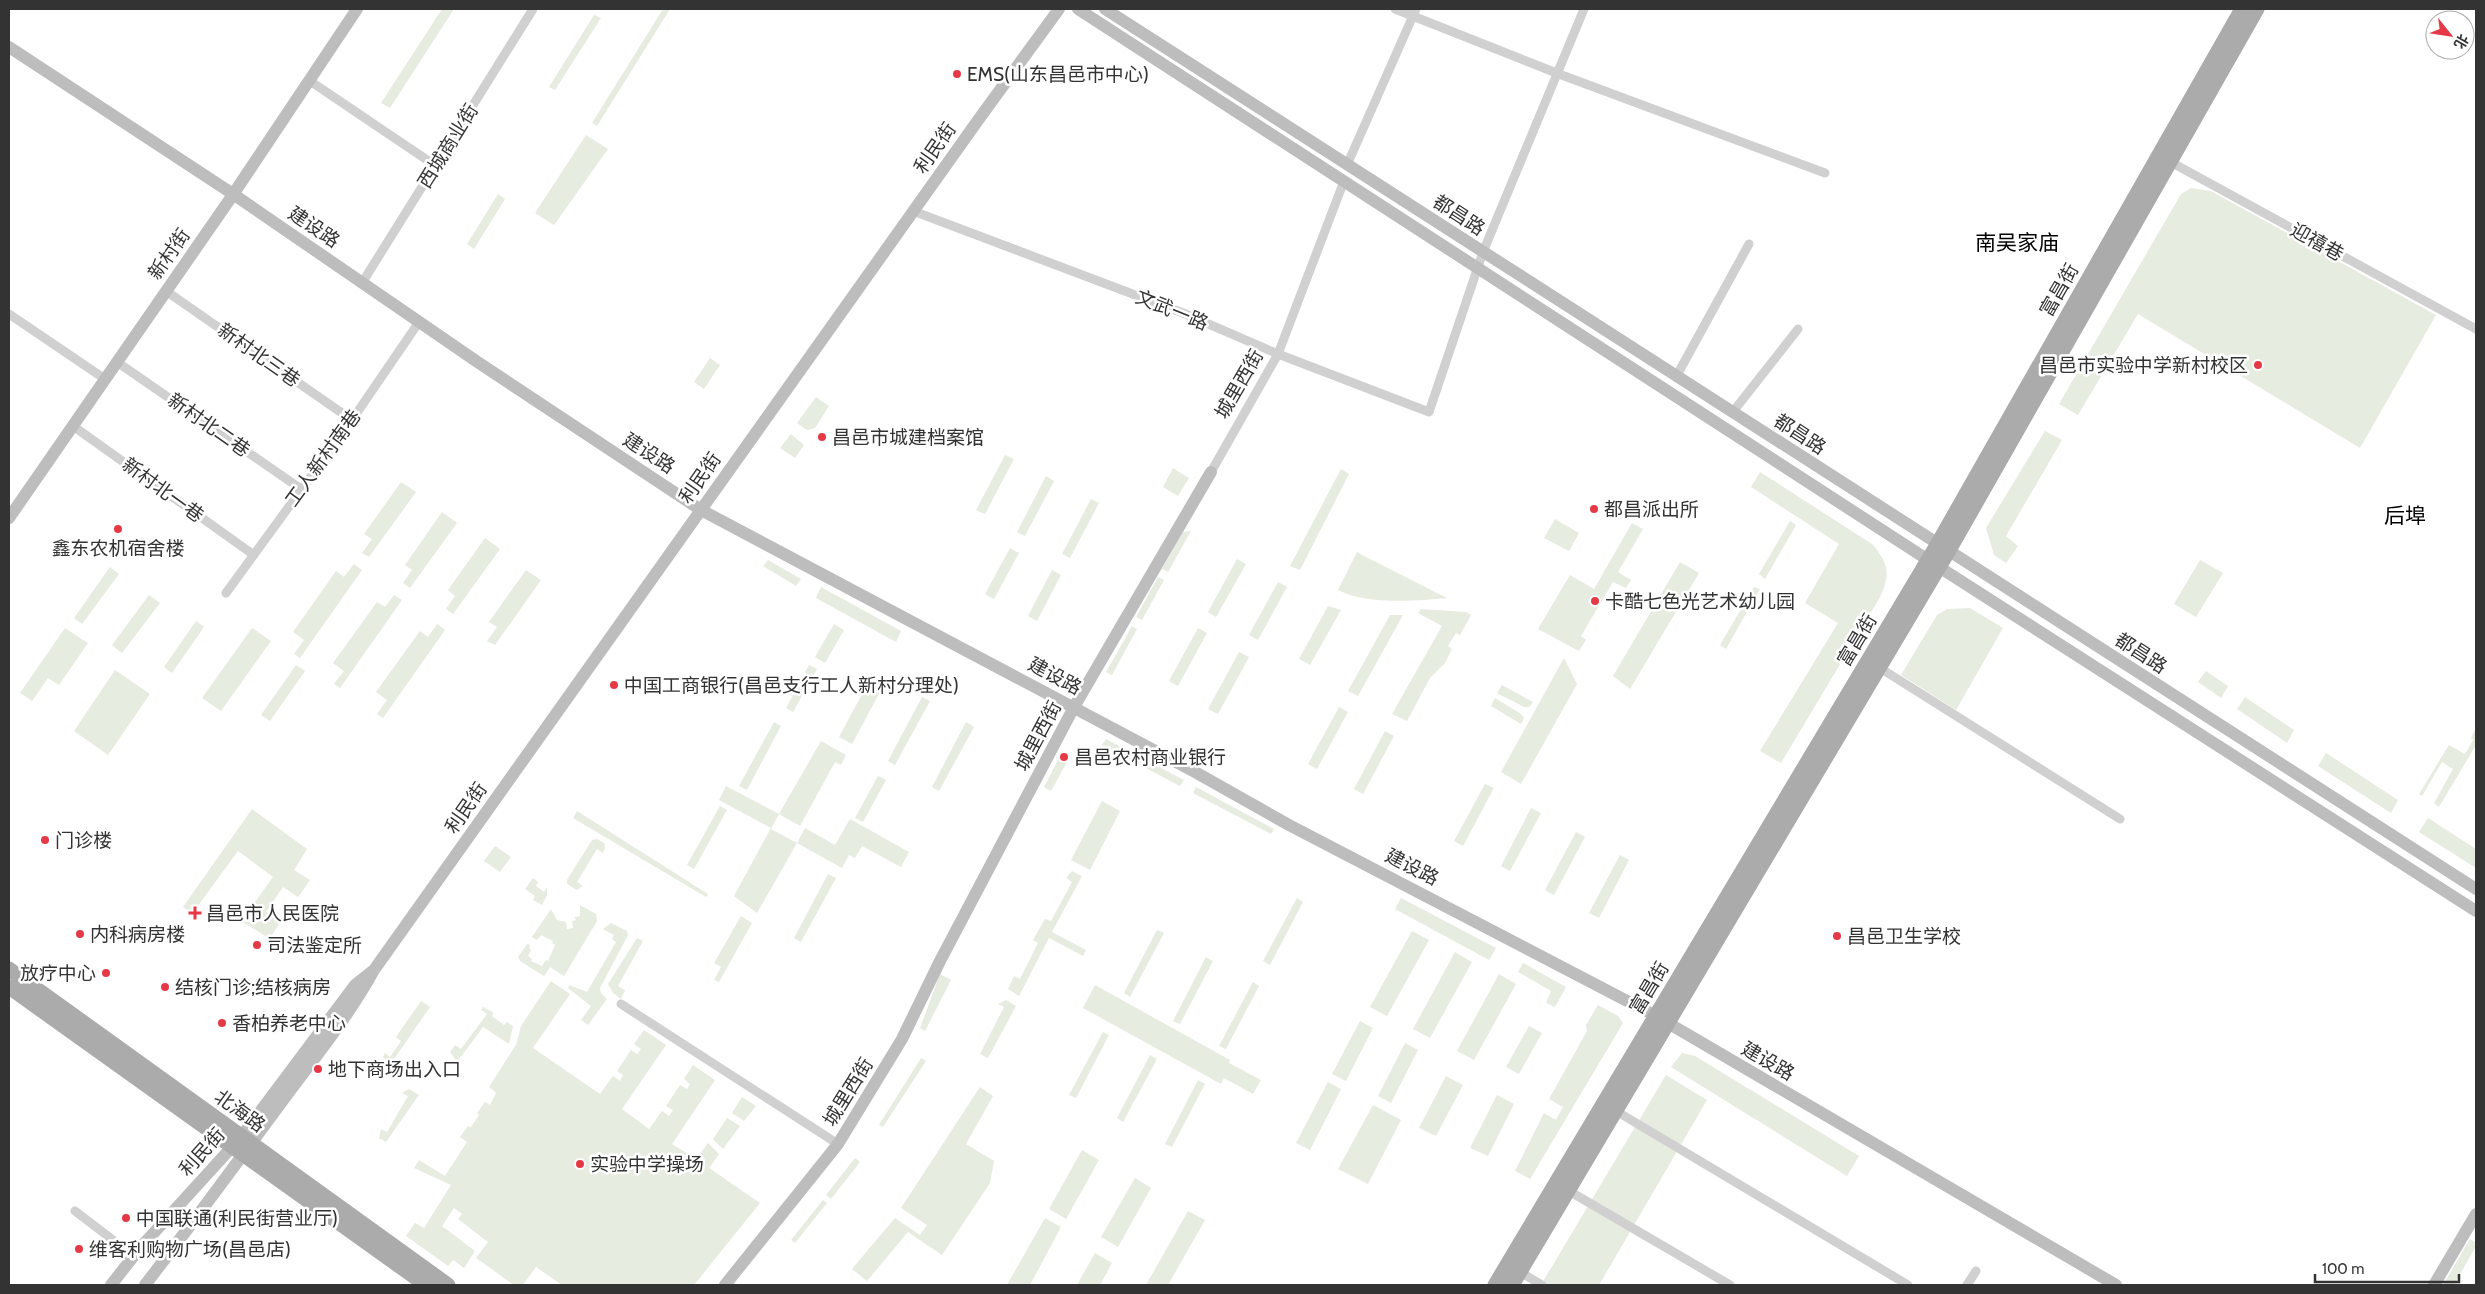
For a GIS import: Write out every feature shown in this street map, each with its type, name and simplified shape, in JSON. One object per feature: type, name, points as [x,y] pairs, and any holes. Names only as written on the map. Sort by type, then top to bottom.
[{"type":"main road","name":"富昌街","points":[[1516,1279],[1616,1111],[1662,1020],[1943,549],[2164,159],[2242,9]]},
{"type":"main road","name":"富昌街","points":[[2164,159],[2257,9]]},
{"type":"main road","name":"富昌街","points":[[1495,1285],[1880,668],[1934,563]]},
{"type":"main road","name":"北海路","points":[[9,969],[426,1285]]},
{"type":"main road","name":"北海路","points":[[9,987],[448,1285]]},
{"type":"street","name":"新村街","points":[[9,518],[233,194],[357,9]]},
{"type":"street","name":"西城商业街","points":[[362,283],[532,9]]},
{"type":"street","name":"利民街","points":[[111,1285],[134,1256],[242,1145],[363,991],[374,970],[913,211],[1059,9]]},
{"type":"street","name":"都昌路","points":[[1078,9],[2476,911]]},
{"type":"street","name":"都昌路","points":[[1105,9],[1943,549],[2476,889]]},
{"type":"street","points":[[1395,9],[1415,12],[1559,74],[1825,173]]},
{"type":"street","points":[[1478,268],[1584,9]]},
{"type":"street","points":[[1347,165],[1415,12]]},
{"type":"street","name":"建设路","points":[[9,46],[233,194],[419,322],[701,510],[1074,707],[1297,829],[1662,1020],[2116,1285]]},
{"type":"street","points":[[310,81],[436,166]]},
{"type":"street","name":"迎禧巷","points":[[2164,159],[2476,329]]},
{"type":"street","name":"城里西街","points":[[725,1285],[838,1144],[902,1039],[940,961],[1074,707],[1278,354],[1344,181]]},
{"type":"street","name":"文武一路","points":[[913,211],[1183,313],[1278,354],[1429,412],[1478,268]]},
{"type":"street","points":[[1676,377],[1749,244]]},
{"type":"street","name":"新村北三巷","points":[[166,291],[352,420]]},
{"type":"street","points":[[9,314],[105,379]]},
{"type":"street","name":"工人新村南巷","points":[[226,593],[352,420],[419,322]]},
{"type":"street","points":[[1732,413],[1798,329]]},
{"type":"street","name":"新村北二巷","points":[[117,362],[301,489]]},
{"type":"street","name":"新村北一巷","points":[[73,426],[254,555]]},
{"type":"street","points":[[1880,668],[2120,819]]},
{"type":"street","points":[[621,1004],[838,1144]]},
{"type":"street","points":[[1616,1111],[1908,1285]]},
{"type":"street","name":"利民街","points":[[145,1285],[215,1195],[242,1145]]},
{"type":"street","points":[[1568,1191],[1730,1285]]},
{"type":"street","points":[[75,1211],[134,1256]]},
{"type":"street","points":[[2434,1285],[2476,1214]]},
{"type":"street","points":[[1967,1285],[1976,1271]]},
{"type":"street","points":[[1516,1279],[1542,1285]]},
{"type":"shaded area","points":[[442,9],[454,9],[390,108],[381,103]]},
{"type":"shaded area","points":[[663,9],[670,9],[597,126],[592,123]]},
{"type":"shaded area","points":[[594,15],[601,18],[555,90],[549,87]]},
{"type":"shaded area","points":[[586,135],[608,149],[554,225],[535,213]]},
{"type":"shaded area","points":[[2191,188],[2211,191],[2436,315],[2360,448],[2138,314],[2078,415],[2059,404],[2181,194]]},
{"type":"shaded area","points":[[498,194],[505,199],[474,249],[467,244]]},
{"type":"shaded area","points":[[710,358],[720,365],[704,389],[694,382]]},
{"type":"shaded area","points":[[816,397],[829,406],[815,428],[807,430],[797,423]]},
{"type":"shaded area","points":[[2045,431],[2062,440],[2006,536],[2018,546],[2006,563],[1994,555],[1986,528]]},
{"type":"shaded area","points":[[791,434],[804,445],[795,458],[780,448]]},
{"type":"shaded area","points":[[1005,455],[1014,459],[985,514],[976,510]]},
{"type":"shaded area","points":[[1173,468],[1189,478],[1178,496],[1163,487]]},
{"type":"shaded area","points":[[1341,469],[1349,474],[1300,570],[1290,566]]},
{"type":"shaded area","points":[[1760,472],[1872,544],[1882,557],[1887,576],[1879,599],[1781,763],[1760,751],[1838,623],[1805,603],[1839,544],[1751,487]]},
{"type":"shaded area","points":[[1046,476],[1054,481],[1025,536],[1017,532]]},
{"type":"shaded area","points":[[401,482],[416,492],[369,557],[362,553],[372,539],[364,534]]},
{"type":"shaded area","points":[[1091,499],[1099,503],[1070,558],[1062,554]]},
{"type":"shaded area","points":[[442,512],[457,523],[410,588],[403,583],[412,570],[405,565]]},
{"type":"shaded area","points":[[1555,519],[1579,533],[1569,551],[1544,538]]},
{"type":"shaded area","points":[[1790,521],[1796,525],[1765,579],[1759,574]]},
{"type":"shaded area","points":[[1632,523],[1643,529],[1618,572],[1631,580],[1626,588],[1613,582],[1581,636],[1586,640],[1579,651],[1538,629],[1570,575],[1594,589]]},
{"type":"shaded area","points":[[1191,531],[1168,572],[1162,569],[1183,532]]},
{"type":"shaded area","points":[[485,538],[500,549],[453,614],[446,609],[455,596],[448,590]]},
{"type":"shaded area","points":[[1010,548],[1019,553],[994,599],[985,594]]},
{"type":"shaded area","points":[[1357,552],[1447,598],[1406,601],[1376,600],[1349,595],[1338,590]]},
{"type":"shaded area","points":[[1237,559],[1246,564],[1216,617],[1208,612]]},
{"type":"shaded area","points":[[768,560],[801,579],[796,586],[763,566]]},
{"type":"shaded area","points":[[2200,560],[2223,573],[2196,617],[2174,604]]},
{"type":"shaded area","points":[[1680,562],[1699,573],[1630,689],[1613,676]]},
{"type":"shaded area","points":[[354,564],[362,570],[300,658],[294,654],[304,640],[293,632],[336,571],[344,577]]},
{"type":"shaded area","points":[[110,567],[119,574],[82,624],[74,618]]},
{"type":"shaded area","points":[[526,570],[541,580],[495,645],[487,641],[497,627],[489,622]]},
{"type":"shaded area","points":[[1052,570],[1061,575],[1037,621],[1028,616]]},
{"type":"shaded area","points":[[1158,577],[1164,580],[1142,620],[1136,617]]},
{"type":"shaded area","points":[[1278,582],[1287,587],[1258,640],[1249,635]]},
{"type":"shaded area","points":[[821,587],[901,631],[896,642],[816,598]]},
{"type":"shaded area","points":[[1754,587],[1760,589],[1726,649],[1720,645]]},
{"type":"shaded area","points":[[149,595],[160,603],[122,653],[112,645]]},
{"type":"shaded area","points":[[394,595],[402,600],[340,688],[334,684],[344,671],[333,663],[377,602],[385,607]]},
{"type":"shaded area","points":[[1328,606],[1341,610],[1310,665],[1299,659]]},
{"type":"shaded area","points":[[1970,608],[2003,628],[1956,710],[1901,675],[1937,615],[1947,609]]},
{"type":"shaded area","points":[[1421,609],[1466,612],[1471,615],[1460,635],[1456,633],[1448,646],[1452,649],[1445,663],[1430,678],[1407,721],[1392,714],[1442,626],[1418,613]]},
{"type":"shaded area","points":[[1390,615],[1403,615],[1358,696],[1348,691]]},
{"type":"shaded area","points":[[196,621],[204,627],[172,673],[164,667]]},
{"type":"shaded area","points":[[437,624],[445,630],[383,718],[377,714],[387,700],[376,692],[420,631],[428,637]]},
{"type":"shaded area","points":[[834,624],[844,630],[825,663],[815,657]]},
{"type":"shaded area","points":[[1132,626],[1137,629],[1112,675],[1106,672]]},
{"type":"shaded area","points":[[65,628],[88,643],[59,685],[48,678],[32,701],[20,693]]},
{"type":"shaded area","points":[[252,628],[271,641],[221,711],[202,698]]},
{"type":"shaded area","points":[[1198,628],[1207,633],[1178,686],[1169,681]]},
{"type":"shaded area","points":[[1239,652],[1249,657],[1218,714],[1208,709]]},
{"type":"shaded area","points":[[1564,658],[1577,684],[1521,784],[1501,772]]},
{"type":"shaded area","points":[[296,665],[305,671],[270,721],[261,715]]},
{"type":"shaded area","points":[[809,665],[817,669],[793,712],[786,708]]},
{"type":"shaded area","points":[[115,670],[150,694],[108,755],[74,731]]},
{"type":"shaded area","points":[[2206,671],[2228,686],[2221,698],[2198,682]]},
{"type":"shaded area","points":[[867,685],[880,692],[852,744],[839,737]]},
{"type":"shaded area","points":[[1502,685],[1533,702],[1529,707],[1524,707],[1497,693]]},
{"type":"shaded area","points":[[922,697],[930,701],[895,765],[888,761]]},
{"type":"shaded area","points":[[2245,697],[2294,730],[2287,743],[2237,709]]},
{"type":"shaded area","points":[[1495,698],[1521,714],[1524,718],[1521,724],[1491,706]]},
{"type":"shaded area","points":[[1339,707],[1348,712],[1317,769],[1308,764]]},
{"type":"shaded area","points":[[774,722],[781,726],[747,790],[739,786]]},
{"type":"shaded area","points":[[966,722],[974,727],[939,791],[932,787]]},
{"type":"shaded area","points":[[2476,728],[2476,745],[2439,807],[2434,803],[2453,769],[2442,762],[2422,796],[2419,794],[2449,745],[2465,754],[2473,740],[2471,738]]},
{"type":"shaded area","points":[[1385,731],[1394,736],[1363,794],[1354,789]]},
{"type":"shaded area","points":[[1106,739],[1184,780],[1180,786],[1102,745]]},
{"type":"shaded area","points":[[821,741],[846,755],[841,765],[835,762],[800,826],[779,814]]},
{"type":"shaded area","points":[[2326,753],[2398,800],[2391,813],[2318,766]]},
{"type":"shaded area","points":[[1059,758],[1067,762],[1051,791],[1044,787]]},
{"type":"shaded area","points":[[878,776],[886,780],[863,822],[855,818]]},
{"type":"shaded area","points":[[1485,784],[1494,788],[1463,846],[1454,841]]},
{"type":"shaded area","points":[[726,786],[779,814],[771,829],[797,843],[757,913],[734,896],[771,828],[719,800]]},
{"type":"shaded area","points":[[1196,787],[1274,829],[1271,834],[1193,793]]},
{"type":"shaded area","points":[[1102,801],[1120,811],[1090,870],[1071,860]]},
{"type":"shaded area","points":[[720,806],[727,810],[694,869],[687,865]]},
{"type":"shaded area","points":[[1531,808],[1541,813],[1510,871],[1501,866]]},
{"type":"shaded area","points":[[252,809],[307,849],[294,870],[310,880],[298,897],[283,887],[266,912],[280,922],[270,939],[241,921],[273,877],[238,851],[192,914],[183,907]]},
{"type":"shaded area","points":[[577,811],[708,894],[706,897],[573,818]]},
{"type":"shaded area","points":[[2428,818],[2476,849],[2476,868],[2419,832]]},
{"type":"shaded area","points":[[850,819],[909,852],[901,867],[862,846],[855,858],[849,855],[842,868],[797,843],[805,828],[835,845]]},
{"type":"shaded area","points":[[1576,832],[1585,837],[1554,895],[1545,890]]},
{"type":"shaded area","points":[[597,839],[604,843],[605,848],[603,853],[597,849],[577,882],[583,886],[577,890],[567,884],[567,880],[592,840]]},
{"type":"shaded area","points":[[495,846],[511,857],[500,872],[484,861]]},
{"type":"shaded area","points":[[1620,855],[1629,860],[1599,918],[1589,913]]},
{"type":"shaded area","points":[[1072,871],[1082,876],[1052,932],[1086,950],[1083,956],[1049,938],[1019,996],[1008,989],[1014,976],[1020,979],[1038,943],[1033,940],[1045,919],[1051,921],[1072,882],[1066,878]]},
{"type":"shaded area","points":[[828,874],[836,878],[801,942],[794,938]]},
{"type":"shaded area","points":[[533,878],[538,882],[536,886],[544,892],[547,887],[547,895],[542,905],[533,900],[535,896],[525,889]]},
{"type":"shaded area","points":[[1297,898],[1303,902],[1270,965],[1263,961]]},
{"type":"shaded area","points":[[1401,898],[1496,948],[1489,960],[1395,909]]},
{"type":"shaded area","points":[[580,905],[596,914],[597,921],[564,976],[550,967],[544,976],[520,961],[518,957],[527,944],[530,945],[529,948],[531,950],[528,956],[532,959],[531,961],[542,966],[546,960],[548,961],[555,945],[552,943],[553,941],[541,935],[537,940],[532,937],[551,909],[557,920],[566,922],[567,929],[573,928],[572,921],[576,920],[575,917],[580,916]]},
{"type":"shaded area","points":[[741,916],[752,923],[719,982],[714,980],[721,967],[714,963]]},
{"type":"shaded area","points":[[611,923],[627,931],[628,935],[600,988],[601,993],[607,999],[588,1025],[581,1020],[591,1006],[568,988],[569,985],[587,992],[616,942],[612,939],[614,935],[603,929]]},
{"type":"shaded area","points":[[1157,930],[1164,933],[1130,997],[1124,993]]},
{"type":"shaded area","points":[[1412,931],[1429,940],[1387,1016],[1370,1007]]},
{"type":"shaded area","points":[[637,938],[643,941],[618,986],[625,990],[621,999],[613,993],[608,984]]},
{"type":"shaded area","points":[[1455,952],[1472,962],[1430,1038],[1413,1029]]},
{"type":"shaded area","points":[[1206,957],[1213,961],[1180,1024],[1173,1021]]},
{"type":"shaded area","points":[[1523,963],[1566,987],[1555,1007],[1546,1003],[1551,991],[1518,972]]},
{"type":"shaded area","points":[[940,974],[951,980],[925,1031],[920,1028]]},
{"type":"shaded area","points":[[1499,974],[1516,984],[1474,1060],[1457,1051]]},
{"type":"shaded area","name":"实验中学操场","points":[[551,981],[570,994],[533,1048],[600,1094],[613,1076],[620,1081],[623,1075],[617,1071],[631,1050],[637,1054],[641,1049],[634,1044],[644,1030],[666,1045],[622,1109],[649,1129],[662,1111],[669,1116],[673,1110],[666,1106],[680,1085],[687,1089],[690,1084],[684,1079],[693,1065],[715,1080],[672,1144],[696,1159],[708,1143],[719,1154],[709,1168],[760,1203],[694,1285],[562,1285],[536,1267],[523,1285],[514,1285],[476,1258],[488,1242],[458,1219],[462,1214],[454,1208],[442,1226],[475,1251],[464,1268],[453,1260],[448,1266],[406,1236],[415,1223],[424,1228],[451,1185],[414,1168],[419,1160],[445,1176],[467,1142],[460,1137],[468,1126],[471,1127],[479,1115],[477,1113],[485,1102],[490,1105],[496,1093],[489,1087],[516,1045],[521,1026]]},
{"type":"shaded area","points":[[1253,982],[1259,986],[1226,1049],[1219,1046]]},
{"type":"shaded area","points":[[1095,985],[1230,1060],[1229,1063],[1261,1080],[1253,1094],[1224,1078],[1221,1084],[1083,1008]]},
{"type":"shaded area","points":[[1006,1000],[1016,1006],[988,1058],[980,1054],[1004,1007],[998,1004]]},
{"type":"shaded area","points":[[421,1001],[430,1007],[392,1062],[387,1061],[383,1057],[385,1053],[390,1057],[401,1041],[396,1037]]},
{"type":"shaded area","points":[[1598,1005],[1618,1016],[1623,1023],[1530,1179],[1515,1171],[1544,1113],[1556,1120],[1563,1107],[1549,1099],[1587,1031],[1586,1025]]},
{"type":"shaded area","points":[[483,1007],[494,1013],[492,1016],[504,1025],[507,1022],[513,1026],[509,1044],[483,1027],[457,1062],[450,1052],[455,1045],[461,1049],[487,1014],[481,1010]]},
{"type":"shaded area","points":[[1360,1021],[1373,1028],[1346,1081],[1332,1074]]},
{"type":"shaded area","points":[[1529,1026],[1542,1033],[1519,1074],[1506,1067]]},
{"type":"shaded area","points":[[1103,1032],[1109,1035],[1076,1098],[1069,1095]]},
{"type":"shaded area","points":[[1405,1043],[1418,1050],[1391,1103],[1378,1096]]},
{"type":"shaded area","points":[[1682,1053],[1695,1056],[1859,1156],[1847,1176],[1671,1067]]},
{"type":"shaded area","points":[[1150,1055],[1157,1059],[1123,1122],[1117,1118]]},
{"type":"shaded area","points":[[921,1058],[926,1061],[883,1127],[879,1125]]},
{"type":"shaded area","points":[[1666,1075],[1707,1100],[1599,1285],[1541,1285]]},
{"type":"shaded area","points":[[1446,1076],[1463,1085],[1436,1136],[1419,1128]]},
{"type":"shaded area","points":[[1198,1080],[1205,1084],[1172,1147],[1165,1144]]},
{"type":"shaded area","points":[[1328,1082],[1341,1089],[1310,1150],[1296,1143]]},
{"type":"shaded area","points":[[980,1087],[993,1096],[966,1144],[994,1161],[990,1183],[942,1255],[908,1232],[867,1281],[852,1269],[895,1218],[920,1235],[927,1225],[901,1208]]},
{"type":"shaded area","points":[[409,1089],[419,1095],[386,1142],[379,1138],[381,1129],[387,1132],[408,1096],[402,1093]]},
{"type":"shaded area","points":[[1497,1095],[1514,1104],[1488,1156],[1470,1148]]},
{"type":"shaded area","points":[[742,1097],[756,1106],[744,1121],[732,1113]]},
{"type":"shaded area","points":[[1373,1105],[1401,1120],[1368,1184],[1338,1169]]},
{"type":"shaded area","points":[[727,1118],[740,1126],[723,1149],[713,1139]]},
{"type":"shaded area","points":[[1082,1150],[1099,1160],[1066,1219],[1049,1209]]},
{"type":"shaded area","points":[[855,1158],[860,1162],[831,1199],[826,1195]]},
{"type":"shaded area","points":[[1135,1178],[1151,1188],[1118,1247],[1101,1237]]},
{"type":"shaded area","points":[[823,1200],[827,1203],[795,1243],[791,1240]]},
{"type":"shaded area","points":[[1188,1211],[1205,1220],[1168,1285],[1146,1285]]},
{"type":"shaded area","points":[[1045,1218],[1061,1227],[1030,1285],[1007,1285]]},
{"type":"shaded area","points":[[2470,1239],[2476,1243],[2476,1246],[2454,1285],[2443,1285]]},
{"type":"shaded area","points":[[1095,1253],[1112,1263],[1100,1285],[1077,1285]]},
{"type":"place","name":"EMS(山东昌邑市中心)","points":[[957,74]]},
{"type":"place","name":"昌邑市实验中学新村校区","points":[[2258,365]]},
{"type":"place","name":"昌邑市城建档案馆","points":[[822,437]]},
{"type":"place","name":"都昌派出所","points":[[1594,509]]},
{"type":"place","name":"鑫东农机宿舍楼","points":[[118,529]]},
{"type":"place","name":"卡酷七色光艺术幼儿园","points":[[1595,601]]},
{"type":"place","name":"中国工商银行(昌邑支行工人新村分理处)","points":[[614,685]]},
{"type":"place","name":"昌邑农村商业银行","points":[[1064,757]]},
{"type":"place","name":"门诊楼","points":[[45,840]]},
{"type":"place","name":"昌邑市人民医院","points":[[195,913]]},
{"type":"place","name":"内科病房楼","points":[[80,934]]},
{"type":"place","name":"昌邑卫生学校","points":[[1837,936]]},
{"type":"place","name":"司法鉴定所","points":[[257,945]]},
{"type":"place","name":"放疗中心","points":[[106,973]]},
{"type":"place","name":"结核门诊;结核病房","points":[[165,987]]},
{"type":"place","name":"香柏养老中心","points":[[222,1023]]},
{"type":"place","name":"地下商场出入口","points":[[318,1069]]},
{"type":"place","name":"实验中学操场","points":[[580,1164]]},
{"type":"place","name":"中国联通(利民街营业厅)","points":[[126,1218]]},
{"type":"place","name":"维客利购物广场(昌邑店)","points":[[79,1249]]},
{"type":"district","name":"南吴家庙","points":[[2017,242]]},
{"type":"district","name":"后埠","points":[[2405,515]]}]
